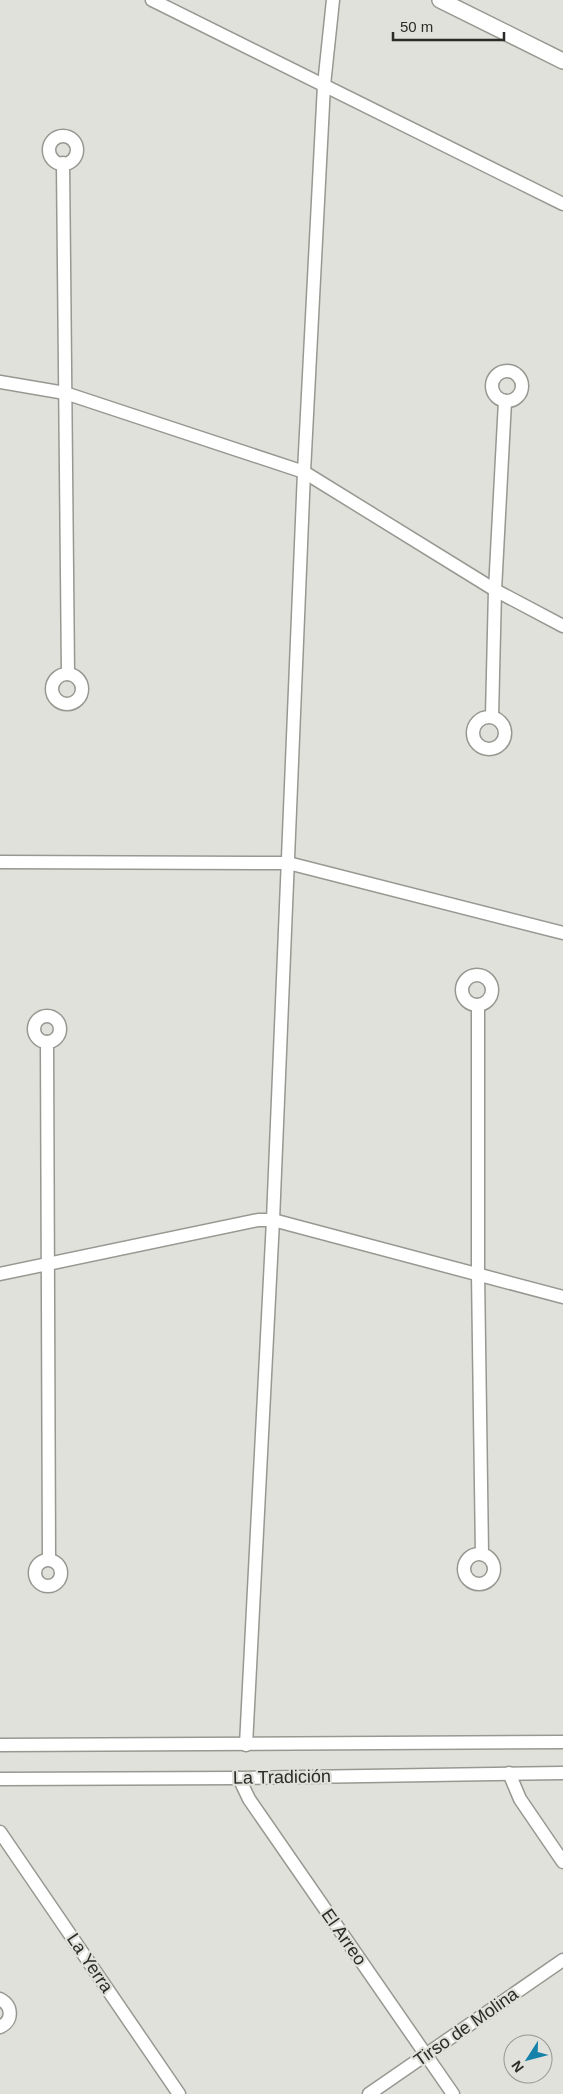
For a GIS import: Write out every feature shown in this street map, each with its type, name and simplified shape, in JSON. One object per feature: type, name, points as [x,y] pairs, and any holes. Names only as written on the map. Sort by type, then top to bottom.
[{"type":"street","points":[[152,0],[563,204]]},
{"type":"street","points":[[246,1745],[273,1220],[304,472],[324,85],[333,0]]},
{"type":"street","points":[[440,0],[563,61]]},
{"type":"street","points":[[63,163],[68,674]]},
{"type":"street","points":[[0,382],[65,392],[304,472],[495,590],[563,626]]},
{"type":"street","points":[[492,716],[495,590],[505,401]]},
{"type":"street","points":[[0,862],[288,863],[563,933]]},
{"type":"street","points":[[478,1005],[478,1274],[482,1554]]},
{"type":"street","points":[[47,1042],[49,1559]]},
{"type":"street","points":[[0,1274],[258,1220],[273,1220],[563,1297]]},
{"type":"street","points":[[0,1745],[563,1742]]},
{"type":"street","points":[[509,1773],[520,1799],[563,1862]]},
{"type":"street","name":"La Tradición","points":[[0,1779],[239,1778],[563,1773]]},
{"type":"street","name":"El Arreo","points":[[239,1778],[249,1799],[453,2094]]},
{"type":"street","name":"La Yerra","points":[[0,1832],[179,2094]]},
{"type":"street","name":"Tirso de Molina","points":[[369,2094],[563,1960]]},
{"type":"street","points":[[0,1999],[8,2005],[10,2014],[7,2023],[0,2028]]}]
